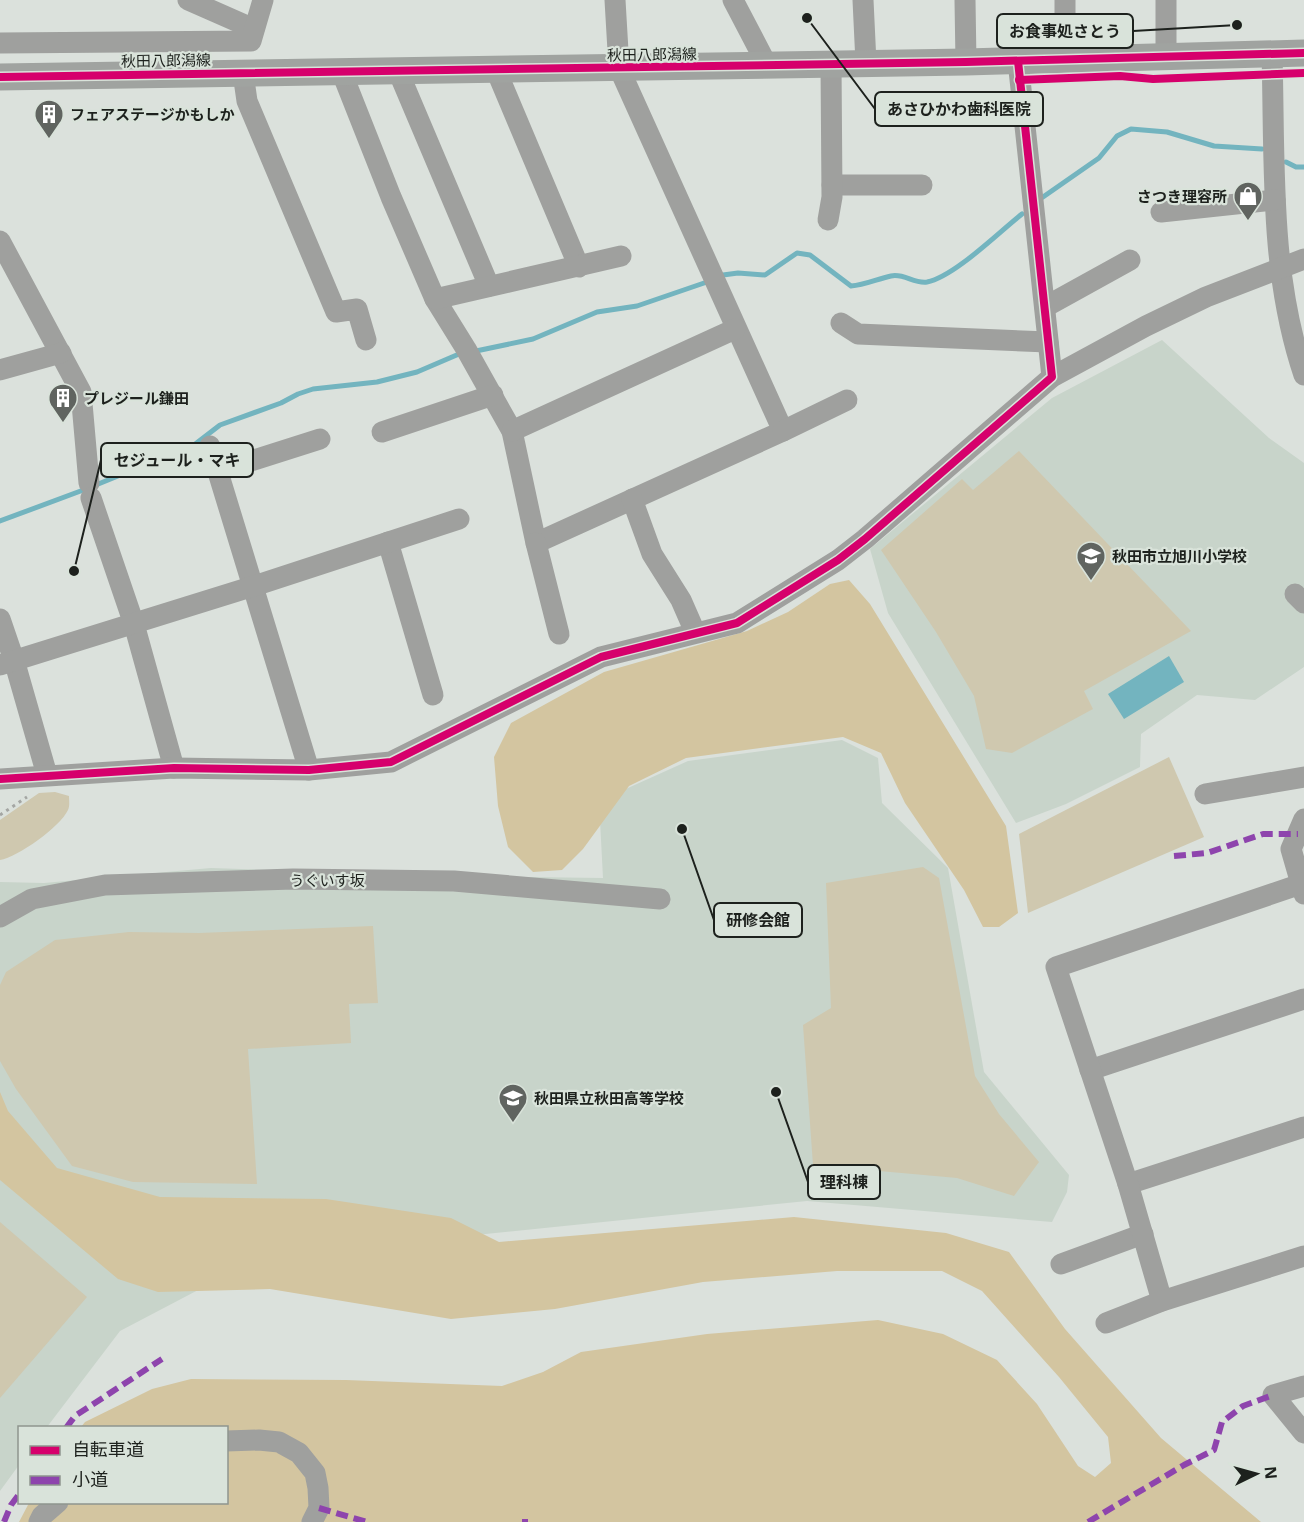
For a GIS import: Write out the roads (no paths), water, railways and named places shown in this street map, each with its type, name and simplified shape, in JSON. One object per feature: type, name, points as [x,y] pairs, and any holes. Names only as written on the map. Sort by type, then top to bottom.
[{"type":"main road","name":"秋田八郎潟線","points":[[0,77],[966,62],[1304,53]]},
{"type":"street","points":[[188,0],[254,29]]},
{"type":"street","points":[[0,43],[251,41],[263,0]]},
{"type":"street","points":[[615,0],[619,68],[783,431]]},
{"type":"street","points":[[733,0],[766,64]]},
{"type":"street","points":[[863,0],[866,63]]},
{"type":"street","points":[[964,0],[966,62]]},
{"type":"street","points":[[1065,0],[1065,59]]},
{"type":"street","points":[[1166,0],[1166,56]]},
{"type":"street","points":[[156,42],[156,73]]},
{"type":"street","points":[[1272,54],[1275,200],[1281,269],[1287,315],[1304,375]]},
{"type":"street","points":[[1018,61],[1053,377]]},
{"type":"street","points":[[828,220],[832,185],[831,64]]},
{"type":"street","points":[[496,70],[579,267]]},
{"type":"street","points":[[398,71],[489,286]]},
{"type":"street","points":[[243,73],[248,101],[336,312],[357,309],[366,340]]},
{"type":"street","points":[[342,73],[391,197],[435,299],[466,348],[512,431],[536,543],[559,634]]},
{"type":"street","points":[[832,185],[922,185]]},
{"type":"street","points":[[1161,212],[1275,200]]},
{"type":"street","points":[[3,250],[81,392],[90,490],[134,624],[174,768]]},
{"type":"street","points":[[435,299],[621,256]]},
{"type":"street","points":[[0,779],[174,768],[309,770],[391,762],[601,657],[737,623],[838,560],[1053,377],[1146,326],[1206,297],[1304,259]]},
{"type":"street","points":[[1045,308],[1130,260]]},
{"type":"street","points":[[840,323],[858,334],[1048,342]]},
{"type":"street","points":[[512,431],[735,329]]},
{"type":"street","points":[[0,370],[61,353]]},
{"type":"street","points":[[382,432],[493,395]]},
{"type":"street","points":[[536,543],[847,400]]},
{"type":"street","points":[[219,471],[320,439]]},
{"type":"street","points":[[210,446],[309,770]]},
{"type":"street","points":[[632,499],[652,554],[681,600],[695,632]]},
{"type":"street","points":[[7,662],[134,624],[459,519]]},
{"type":"street","points":[[388,542],[433,695]]},
{"type":"street","points":[[0,620],[7,662],[47,775]]},
{"type":"street","points":[[1205,794],[1304,777]]},
{"type":"street","points":[[1162,1301],[1128,1184],[1056,967],[1303,887],[1291,849],[1304,819]]},
{"type":"street","name":"うぐいす坂","points":[[0,917],[32,899],[105,885],[281,880],[454,881],[660,899]]},
{"type":"street","points":[[1090,1070],[1304,999]]},
{"type":"street","points":[[1128,1184],[1304,1127]]},
{"type":"street","points":[[1061,1264],[1143,1234]]},
{"type":"street","points":[[1106,1323],[1162,1301],[1304,1256]]},
{"type":"street","points":[[1304,1386],[1273,1395],[1304,1433]]},
{"type":"street","points":[[228,1441],[279,1442],[300,1453],[315,1473],[318,1488],[320,1508],[312,1522]]},
{"type":"street","points":[[39,1522],[42,1516],[57,1504]]},
{"type":"water","points":[[1169,656],[1184,682],[1124,719],[1108,694]]},
{"type":"waterway","points":[[1043,197],[1099,158],[1117,136],[1131,129],[1167,132],[1214,146],[1262,149]]},
{"type":"waterway","points":[[1286,162],[1296,167],[1304,167]]},
{"type":"waterway","points":[[723,275],[738,273],[765,275],[797,253],[810,255],[851,286],[896,275],[927,282],[950,272],[963,263],[1022,214]]},
{"type":"waterway","points":[[476,351],[533,339],[597,312],[637,306],[707,282]]},
{"type":"waterway","points":[[0,521],[194,445],[220,425],[281,403],[298,394],[313,389],[377,382],[417,372],[459,354]]},
{"type":"place","name":"あさひかわ歯科医院","points":[[807,18]]},
{"type":"place","name":"お食事処さとう","points":[[1237,25]]},
{"type":"place","name":"フェアステージかもしか","points":[[49,140]]},
{"type":"place","name":"さつき理容所","points":[[1248,222]]},
{"type":"place","name":"プレジール鎌田","points":[[63,424]]},
{"type":"place","name":"セジュール・マキ","points":[[74,571]]},
{"type":"place","name":"秋田市立旭川小学校","points":[[1091,582]]},
{"type":"place","name":"研修会館","points":[[682,829]]},
{"type":"place","name":"理科棟","points":[[776,1092]]},
{"type":"place","name":"秋田県立秋田高等学校","points":[[513,1124]]}]
